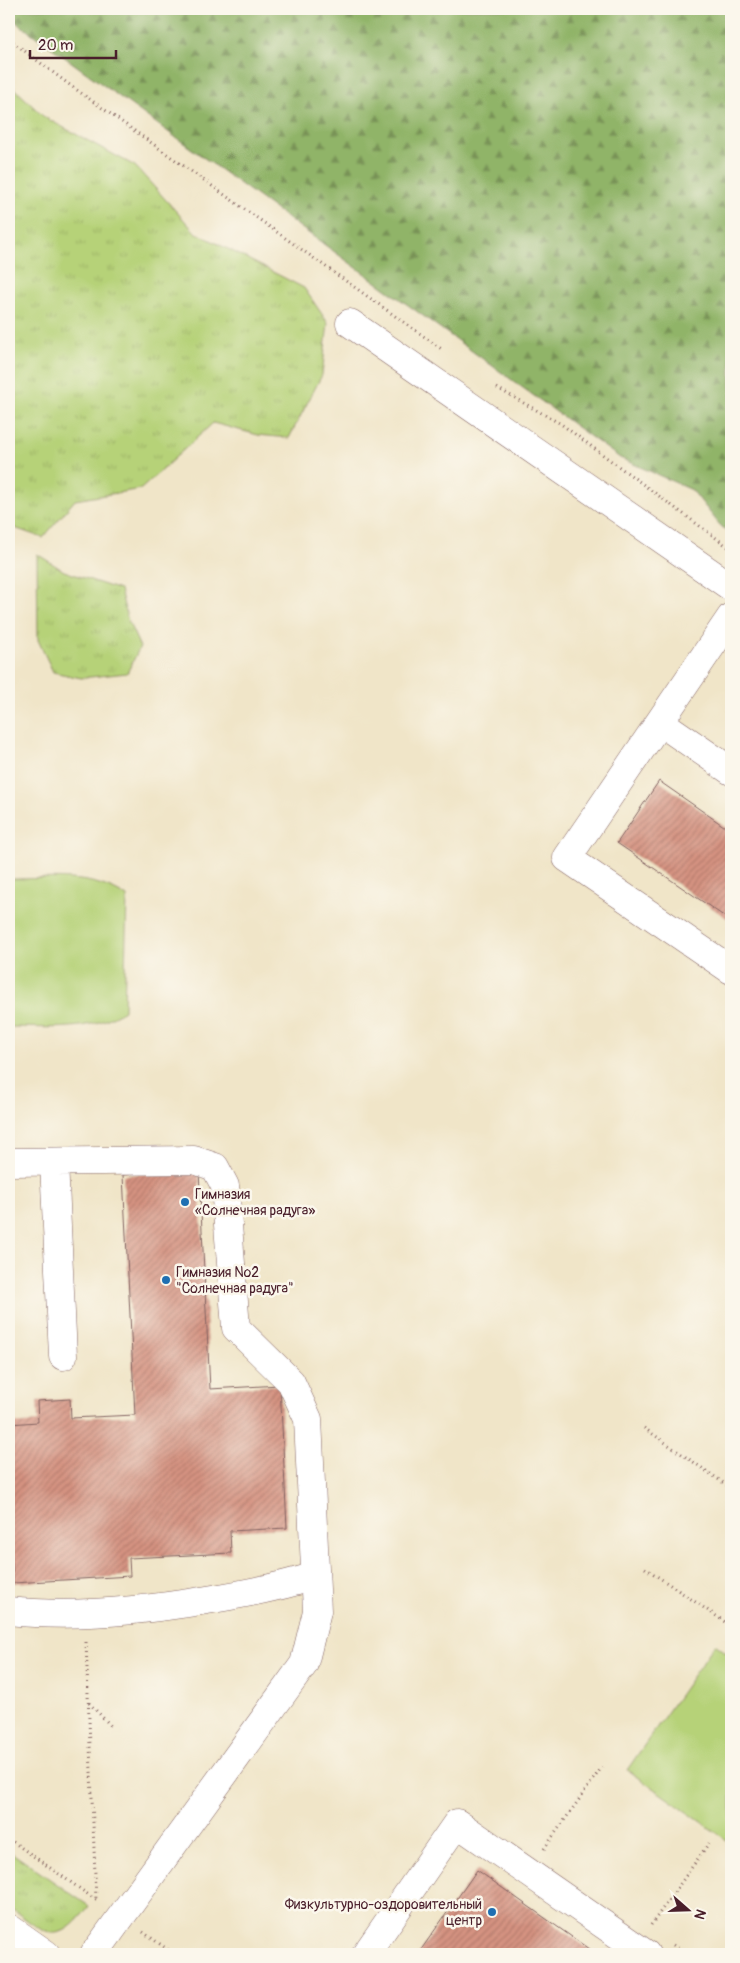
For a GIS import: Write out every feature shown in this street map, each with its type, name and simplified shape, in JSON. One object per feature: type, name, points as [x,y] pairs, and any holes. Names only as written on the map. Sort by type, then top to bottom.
[{"type":"street","points":[[350,323],[731,587]]},
{"type":"street","points":[[731,617],[566,858],[731,970]]},
{"type":"street","points":[[660,722],[731,771]]},
{"type":"street","points":[[9,1162],[194,1160],[215,1167],[225,1186],[236,1328],[291,1382],[308,1419],[317,1611],[304,1664],[94,1954]]},
{"type":"street","points":[[54,1162],[63,1356]]},
{"type":"street","points":[[9,1611],[46,1615],[146,1610],[277,1588],[315,1576]]},
{"type":"street","points":[[366,1954],[457,1824],[641,1951]]},
{"type":"street","points":[[9,1928],[46,1954]]},
{"type":"path","points":[[9,39],[67,83],[444,351]]},
{"type":"path","points":[[490,383],[561,424],[731,549]]},
{"type":"path","points":[[644,1428],[731,1488]]},
{"type":"path","points":[[645,1568],[731,1626]]},
{"type":"path","points":[[85,1613],[96,1900]]},
{"type":"path","points":[[88,1702],[111,1726]]},
{"type":"path","points":[[527,1872],[602,1768]]},
{"type":"path","points":[[9,1839],[174,1954]]},
{"type":"path","points":[[641,1951],[708,1842]]},
{"type":"green space","points":[[9,9],[731,9],[731,535],[719,524],[692,490],[620,458],[9,17]]},
{"type":"green space","points":[[9,83],[44,117],[135,166],[195,232],[304,288],[328,323],[322,375],[289,438],[258,435],[213,423],[141,489],[75,500],[43,538],[9,526]]},
{"type":"green space","points":[[37,554],[64,571],[120,590],[128,621],[140,647],[127,673],[81,678],[53,672],[38,640]]},
{"type":"green space","points":[[55,878],[85,881],[114,889],[127,897],[124,1010],[98,1022],[84,1025],[54,1028],[9,1027],[9,879]]},
{"type":"green space","points":[[715,1644],[731,1656],[731,1843],[627,1770]]},
{"type":"green space","points":[[9,1851],[89,1906],[78,1920],[59,1933],[50,1933],[32,1924],[9,1907]]},
{"type":"building","points":[[659,781],[731,831],[731,921],[617,843]]},
{"type":"building","name":"Гимназия №2 \"Солнечная радуга\"","points":[[199,1171],[210,1389],[280,1385],[287,1528],[230,1531],[231,1553],[129,1558],[130,1576],[13,1583],[12,1563],[9,1564],[9,1424],[38,1422],[37,1401],[70,1399],[71,1418],[135,1415],[123,1175]]},
{"type":"building","name":"Физкультурно-оздоровительный центр","points":[[477,1870],[596,1954],[418,1954]]},
{"type":"place","name":"Гимназия «Солнечная радуга»","points":[[185,1202]]},
{"type":"place","name":"Гимназия №2 \"Солнечная радуга\"","points":[[166,1280]]},
{"type":"place","name":"Физкультурно-оздоровительный центр","points":[[492,1912]]}]
